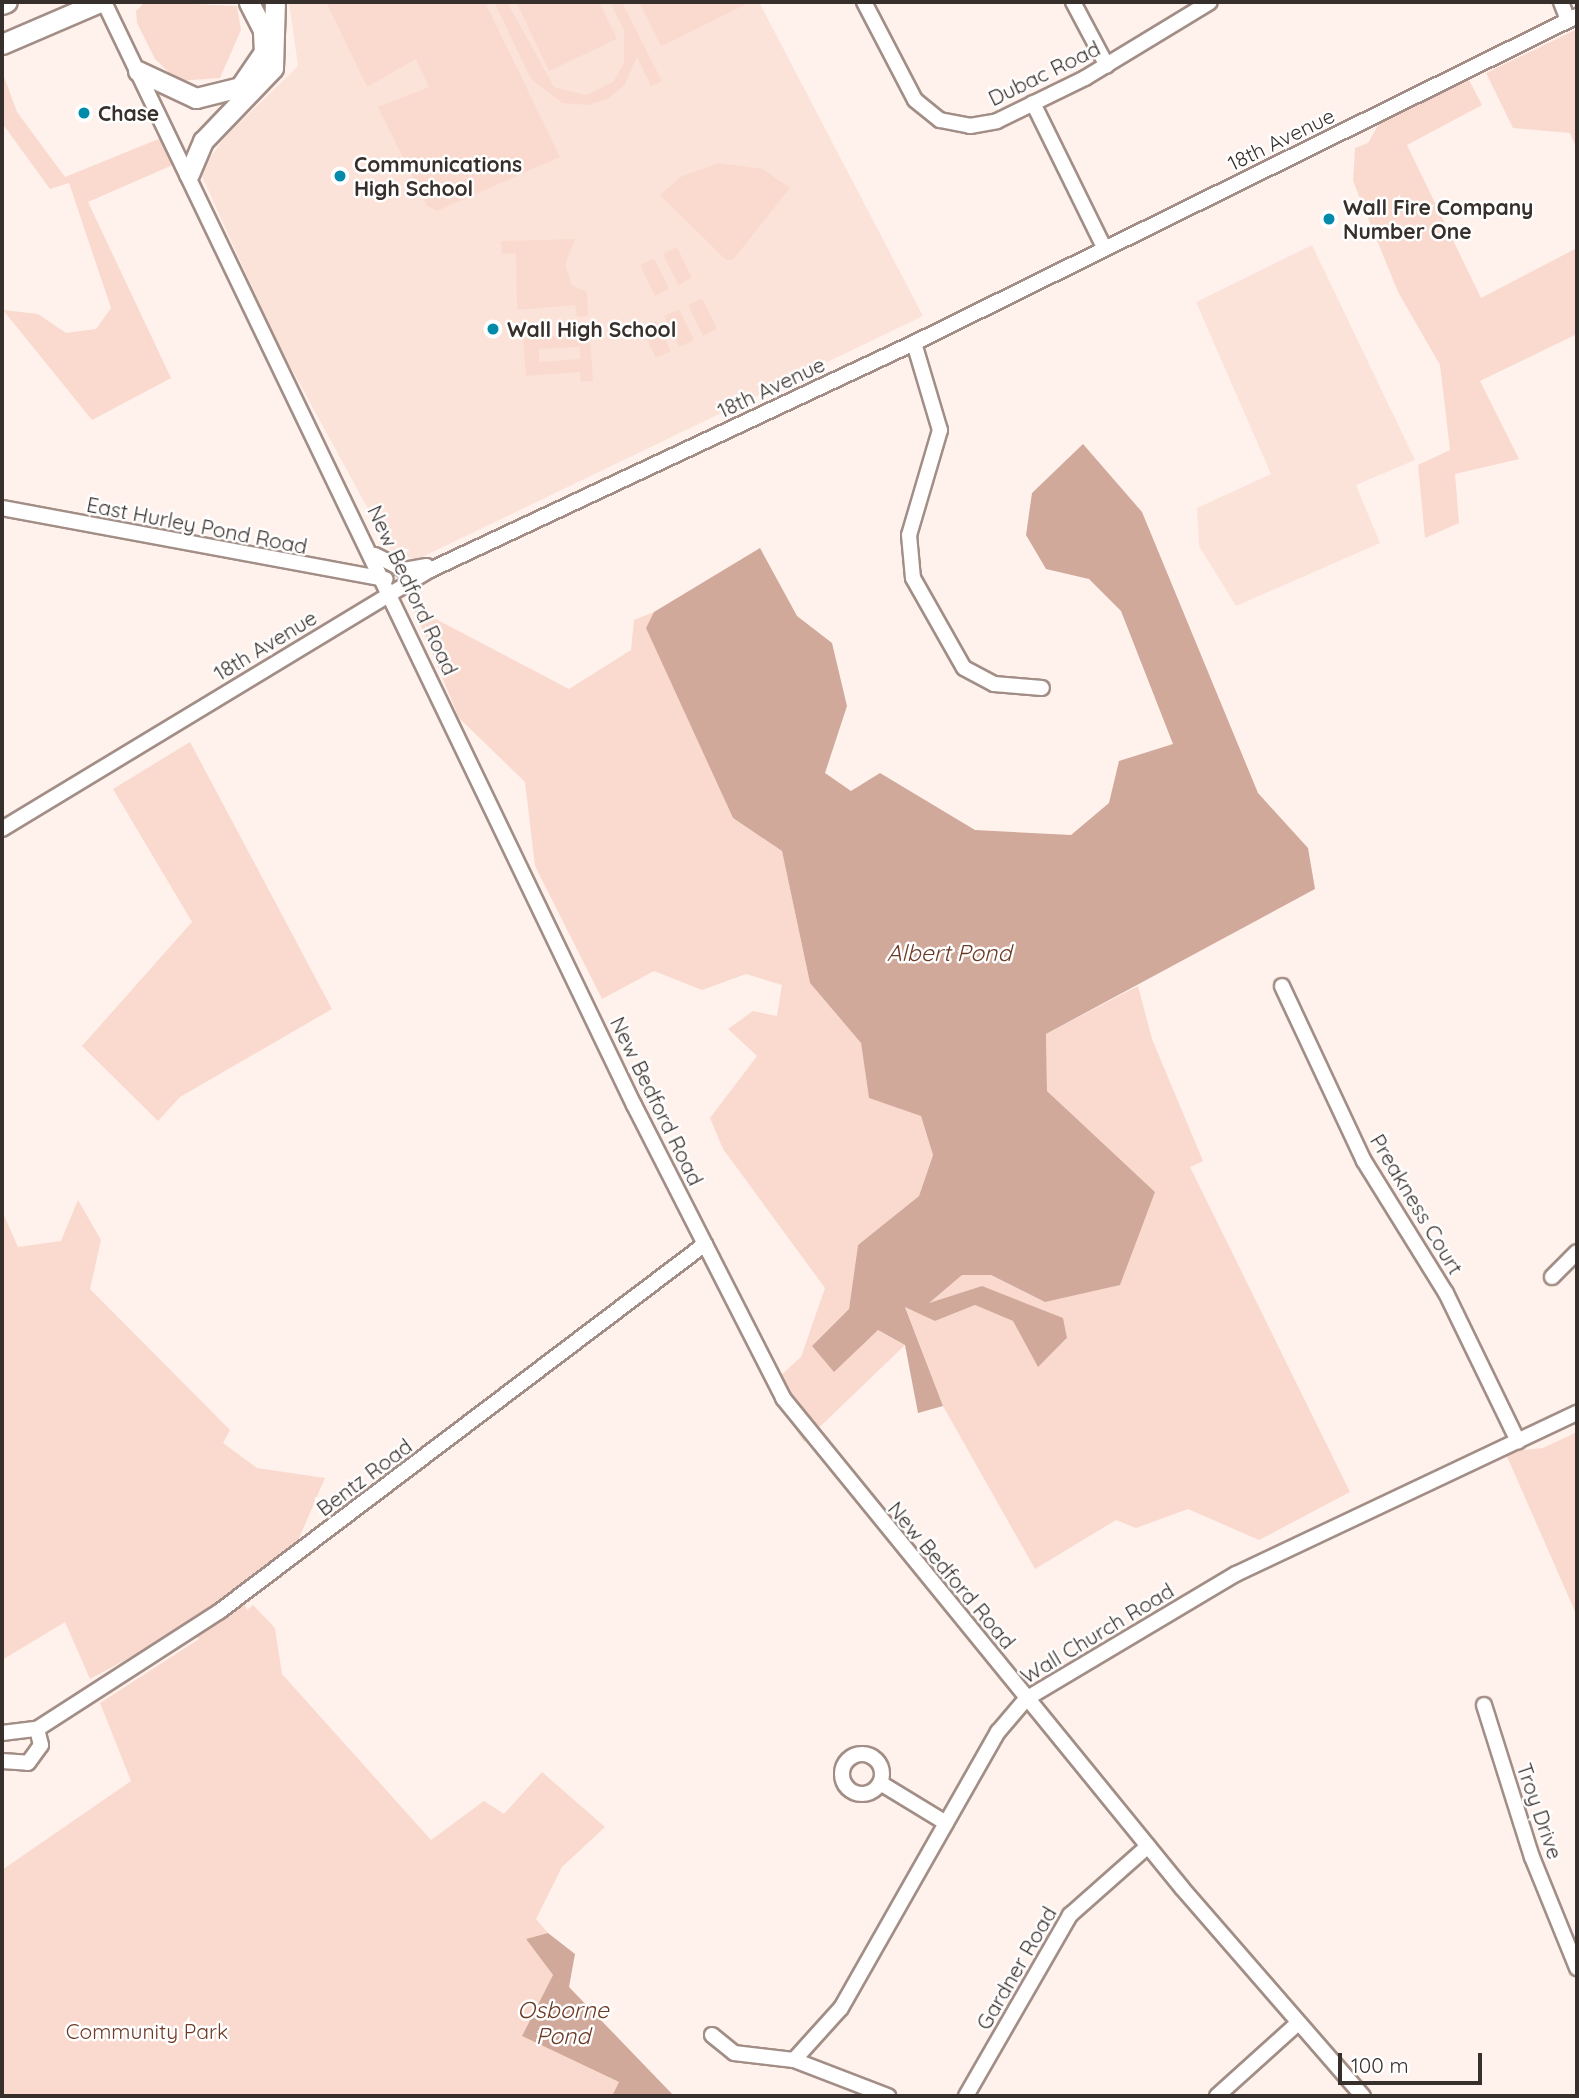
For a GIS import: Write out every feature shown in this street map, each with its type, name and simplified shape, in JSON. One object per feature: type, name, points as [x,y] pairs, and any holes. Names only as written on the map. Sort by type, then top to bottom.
[{"type":"highway","points":[[2,4],[7,2]]},
{"type":"highway","points":[[2,44],[102,2]]},
{"type":"highway","points":[[138,71],[196,98],[240,87],[264,52],[263,30],[249,2]]},
{"type":"highway","points":[[189,174],[203,141],[273,68],[275,2]]},
{"type":"street","name":"New Bedford Road","points":[[102,2],[374,554],[705,1244],[801,1427],[1148,1846],[1363,2096]]},
{"type":"street","name":"Dubac Road","points":[[864,2],[912,96],[933,116],[977,126],[1033,103],[1107,66],[1210,2]]},
{"type":"street","points":[[1073,2],[1107,66]]},
{"type":"street","points":[[1561,2],[1573,18]]},
{"type":"street","name":"18th Avenue","points":[[2,830],[388,586],[914,343],[1573,18]]},
{"type":"street","points":[[1033,103],[1104,247]]},
{"type":"street","points":[[914,343],[940,430],[909,535],[913,578],[964,668],[994,684],[1042,688]]},
{"type":"street","name":"East Hurley Pond Road","points":[[2,508],[388,586]]},
{"type":"street","points":[[374,554],[415,570],[468,551]]},
{"type":"street","name":"Preakness Court","points":[[1282,986],[1364,1161],[1446,1293],[1518,1441]]},
{"type":"street","name":"Bentz Road","points":[[2,1733],[37,1729],[236,1600],[705,1244]]},
{"type":"street","points":[[1552,1277],[1577,1252]]},
{"type":"street","name":"Wall Church Road","points":[[794,2060],[841,2008],[1004,1721],[1027,1699],[1236,1574],[1577,1413]]},
{"type":"street","name":"Troy Drive","points":[[1484,1705],[1532,1857],[1577,1968]]},
{"type":"street","points":[[2,1761],[28,1763],[41,1745],[37,1729]]},
{"type":"street","points":[[882,1784],[946,1823]]},
{"type":"street","name":"Gardner Road","points":[[966,2096],[1070,1915],[1148,1846]]},
{"type":"street","points":[[1217,2096],[1298,2023]]},
{"type":"street","points":[[712,2035],[734,2053],[794,2060],[888,2096]]},
{"type":"shaded area","points":[[289,2],[759,2],[923,316],[416,560],[391,551],[277,342],[200,172],[225,137],[298,66]]},
{"type":"shaded area","points":[[1312,245],[1415,460],[1356,485],[1380,543],[1236,606],[1199,546],[1197,508],[1271,474],[1196,302]]},
{"type":"green space","points":[[145,2],[237,6],[241,30],[220,78],[178,81],[155,59],[137,23],[136,11]]},
{"type":"green space","points":[[326,2],[485,2],[560,157],[437,211],[427,206],[378,107],[429,87],[416,59],[367,87]]},
{"type":"green space","points":[[494,2],[507,2],[554,87],[586,95],[613,82],[624,63],[624,30],[610,2],[622,2],[662,81],[651,86],[637,57],[624,86],[609,98],[589,105],[562,103],[531,79]]},
{"type":"green space","points":[[516,2],[599,2],[617,39],[549,71]]},
{"type":"green space","points":[[639,2],[743,2],[745,5],[661,46]]},
{"type":"green space","points":[[1577,29],[1577,150],[1570,133],[1513,128],[1486,73]]},
{"type":"green space","points":[[2,71],[17,112],[65,177],[161,138],[175,164],[88,202],[171,378],[92,420],[3,310],[38,314],[66,333],[96,329],[111,308],[69,183],[50,189],[2,123]]},
{"type":"green space","points":[[1469,80],[1482,105],[1407,145],[1481,298],[1577,248],[1577,334],[1480,381],[1519,459],[1455,474],[1459,523],[1425,538],[1418,465],[1450,450],[1440,365],[1398,292],[1353,181],[1355,148],[1368,143],[1380,122]]},
{"type":"green space","points":[[719,163],[763,169],[790,188],[733,260],[726,260],[660,195],[682,176]]},
{"type":"green space","points":[[575,239],[565,265],[572,285],[587,292],[588,316],[577,317],[575,305],[517,310],[516,253],[502,254],[501,241]]},
{"type":"green space","points":[[677,247],[692,278],[678,285],[663,254]]},
{"type":"green space","points":[[654,258],[669,289],[655,296],[640,265]]},
{"type":"green space","points":[[702,298],[717,329],[703,336],[688,305]]},
{"type":"green space","points":[[679,309],[694,340],[679,347],[664,316]]},
{"type":"green space","points":[[656,321],[671,351],[656,358],[641,327]]},
{"type":"green space","points":[[577,323],[589,323],[593,381],[581,382],[580,372],[526,376],[523,338],[578,334]],"holes":[[[580,347],[580,359],[539,362],[539,349]]]},
{"type":"green space","points":[[413,607],[569,689],[631,650],[634,620],[654,612],[647,628],[733,818],[782,851],[810,983],[861,1043],[869,1098],[921,1115],[933,1155],[919,1196],[858,1245],[849,1309],[812,1346],[878,1330],[905,1345],[804,1442],[768,1387],[801,1357],[825,1288],[723,1149],[710,1118],[757,1056],[728,1029],[753,1011],[777,1016],[782,985],[746,974],[702,990],[654,971],[602,999],[535,866],[525,782],[459,718]]},
{"type":"green space","points":[[190,742],[332,1009],[180,1097],[158,1121],[82,1046],[192,922],[113,789]]},
{"type":"green space","points":[[1138,986],[1152,1039],[1203,1161],[1190,1167],[1350,1492],[1259,1540],[1188,1509],[1136,1528],[1116,1520],[1035,1569],[943,1406],[905,1306],[935,1321],[975,1305],[1013,1321],[1038,1366],[1067,1339],[982,1286],[927,1304],[961,1275],[991,1275],[1045,1302],[1155,1192],[1047,1091],[1046,1034]]},
{"type":"green space","name":"Community Park","points":[[78,1200],[101,1240],[90,1289],[230,1430],[223,1443],[257,1468],[325,1478],[297,1543],[237,1589],[247,1610],[253,1605],[275,1628],[282,1674],[431,1840],[484,1801],[504,1814],[542,1772],[605,1827],[562,1867],[536,1919],[548,1933],[526,1939],[553,1975],[522,2036],[619,2082],[612,2096],[2,2096],[2,1870],[131,1781],[100,1703],[199,1639],[188,1626],[90,1679],[65,1622],[2,1660],[2,1211],[18,1247],[61,1241]]},
{"type":"green space","points":[[1577,1432],[1577,1616],[1505,1452],[1543,1448]]},
{"type":"water","name":"Albert Pond","points":[[1083,444],[1142,512],[1258,793],[1308,848],[1315,889],[1046,1034],[1047,1091],[1155,1192],[1120,1285],[1045,1302],[991,1275],[962,1275],[929,1303],[982,1286],[1063,1318],[1067,1338],[1038,1367],[1013,1321],[975,1305],[935,1321],[905,1307],[943,1406],[918,1413],[905,1345],[878,1330],[834,1372],[812,1346],[849,1309],[858,1245],[919,1196],[933,1155],[921,1116],[869,1098],[861,1043],[810,983],[782,851],[733,818],[646,628],[654,612],[760,548],[797,616],[832,643],[847,706],[825,773],[851,791],[880,773],[975,830],[1071,835],[1109,803],[1119,761],[1173,744],[1121,611],[1089,579],[1046,569],[1026,535],[1032,493]]},
{"type":"water","name":"Osborne Pond","points":[[548,1933],[575,1954],[569,1987],[674,2096],[612,2096],[619,2082],[522,2036],[553,1975],[526,1939]]},
{"type":"place","name":"Chase","points":[[84,113]]},
{"type":"place","name":"Communications High School","points":[[340,176]]},
{"type":"place","name":"Wall Fire Company Number One","points":[[1329,219]]},
{"type":"place","name":"Wall High School","points":[[493,329]]}]
